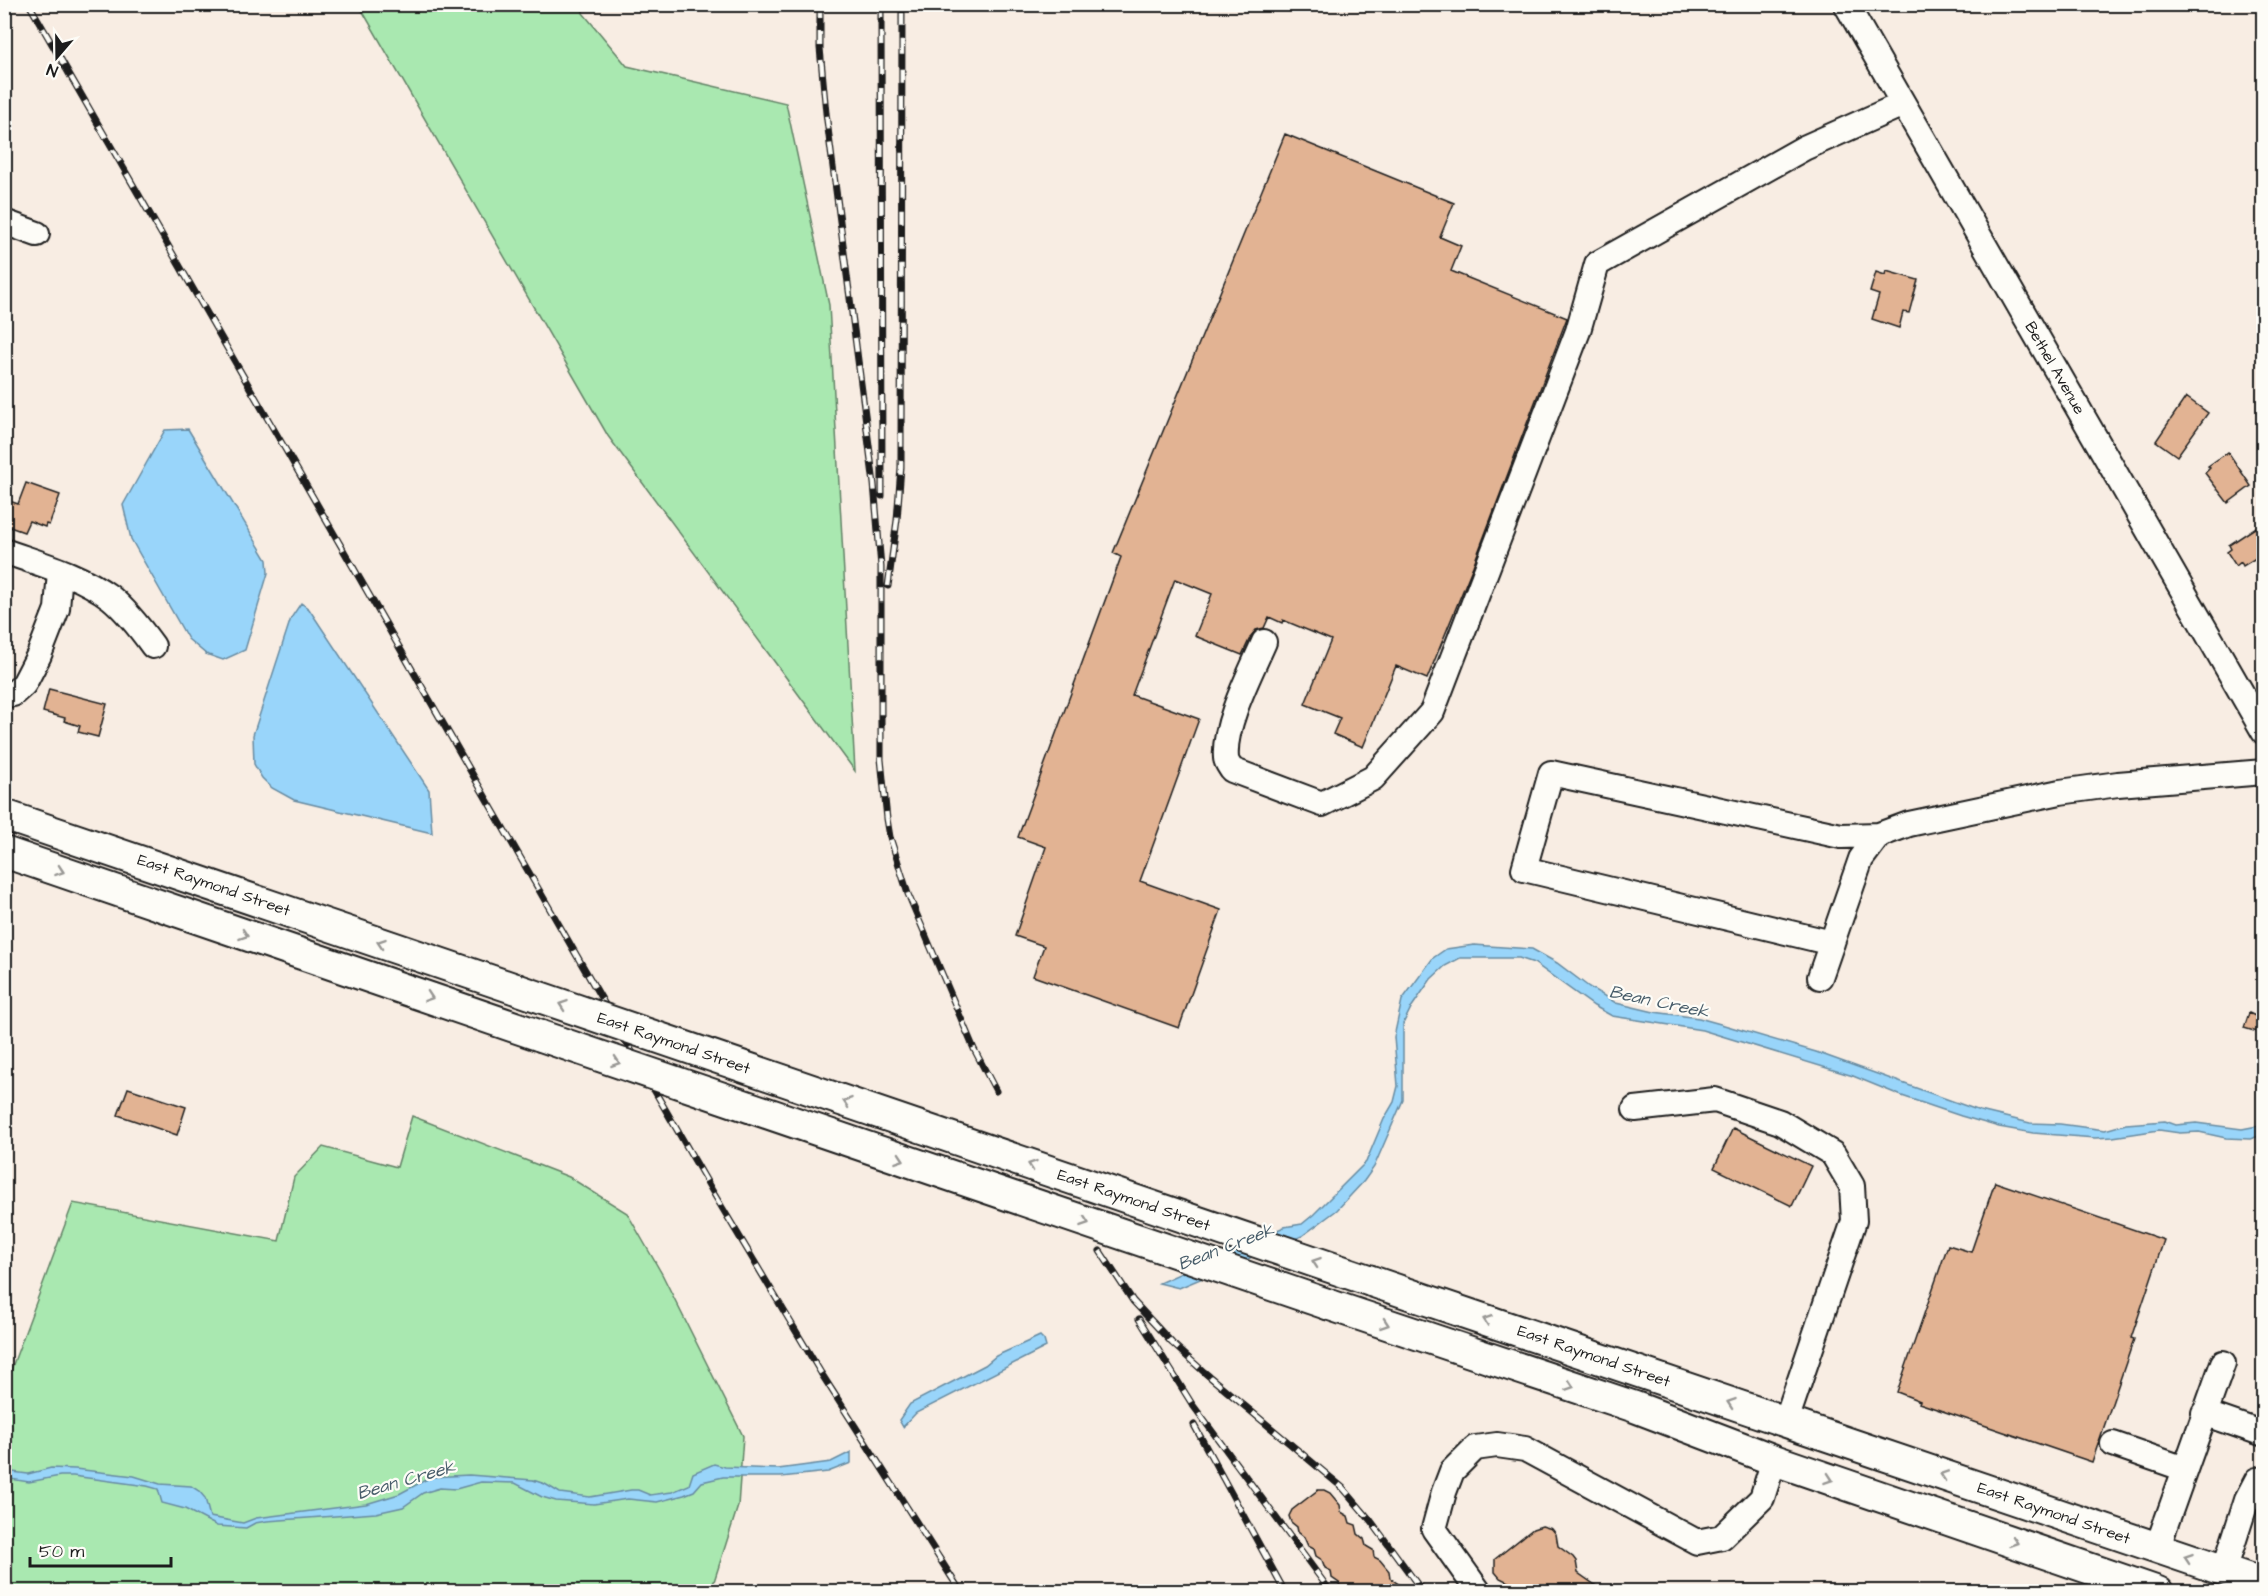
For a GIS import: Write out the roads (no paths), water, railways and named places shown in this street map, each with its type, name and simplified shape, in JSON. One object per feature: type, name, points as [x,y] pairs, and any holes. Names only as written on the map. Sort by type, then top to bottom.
[{"type":"main road","name":"East Raymond Street","points":[[4,815],[2264,1584]]},
{"type":"main road","points":[[4,852],[1635,1407],[1774,1460],[2158,1592]]},
{"type":"main road","points":[[1774,1460],[1786,1421]]},
{"type":"street","name":"Bethel Avenue","points":[[1846,4],[2264,732]]},
{"type":"street","points":[[1264,642],[1237,705],[1228,737],[1226,760],[1232,771],[1322,804],[1373,778],[1432,712],[1578,331],[1597,264],[1804,148],[1903,104]]},
{"type":"street","points":[[4,222],[37,234]]},
{"type":"street","points":[[4,551],[78,578],[110,597],[132,618],[153,646]]},
{"type":"street","points":[[4,695],[13,694],[24,684],[39,655],[57,609],[60,571]]},
{"type":"street","points":[[1832,942],[1524,869],[1551,773],[1841,836],[1879,835],[1909,824],[2060,792],[2139,782],[2264,772]]},
{"type":"street","points":[[1820,977],[1861,860],[1879,835]]},
{"type":"street","points":[[1635,1108],[1715,1100],[1780,1122],[1833,1154],[1852,1186],[1854,1221],[1786,1421]]},
{"type":"street","points":[[2157,1548],[2223,1363]]},
{"type":"street","points":[[2205,1413],[2264,1434]]},
{"type":"street","points":[[2113,1443],[2184,1469]]},
{"type":"street","points":[[1479,1592],[1434,1529],[1452,1471],[1475,1448],[1497,1445],[1525,1449],[1697,1542],[1722,1537],[1762,1498],[1774,1460]]},
{"type":"street","points":[[2224,1570],[2247,1499],[2257,1480],[2264,1479]]},
{"type":"water","points":[[188,429],[267,560],[268,573],[245,650],[223,660],[206,654],[188,639],[131,539],[123,505],[165,430]]},
{"type":"water","points":[[301,603],[309,609],[429,790],[432,833],[294,800],[272,788],[262,778],[254,764],[253,735],[291,618]]},
{"type":"water","points":[[1474,945],[1532,949],[1616,1003],[1654,1012],[1699,1018],[1816,1052],[1980,1111],[2030,1123],[2105,1130],[2126,1124],[2165,1121],[2176,1125],[2196,1123],[2242,1129],[2263,1125],[2263,1135],[2250,1139],[2226,1138],[2199,1132],[2180,1133],[2159,1130],[2095,1138],[2033,1133],[1999,1127],[1902,1096],[1853,1076],[1702,1030],[1612,1016],[1594,1006],[1534,963],[1519,958],[1460,958],[1445,966],[1431,979],[1403,1024],[1403,1100],[1374,1167],[1364,1181],[1337,1210],[1302,1236],[1179,1288],[1159,1283],[1284,1227],[1302,1224],[1366,1162],[1384,1119],[1394,1102],[1398,1086],[1394,1037],[1402,1000],[1433,958],[1446,949]]},
{"type":"water","points":[[1040,1336],[1046,1347],[916,1413],[903,1427],[899,1420],[910,1404],[985,1365],[996,1356]]},
{"type":"water","points":[[851,1452],[851,1463],[828,1472],[781,1477],[723,1477],[702,1482],[694,1491],[684,1495],[657,1502],[628,1499],[594,1504],[556,1501],[542,1497],[515,1483],[481,1482],[456,1489],[440,1488],[423,1493],[403,1507],[376,1513],[267,1521],[255,1523],[246,1528],[217,1526],[185,1509],[162,1503],[158,1489],[147,1486],[73,1476],[29,1482],[4,1478],[5,1471],[28,1474],[51,1468],[75,1469],[134,1476],[160,1484],[191,1486],[205,1498],[210,1517],[243,1523],[256,1518],[366,1504],[399,1494],[431,1477],[469,1475],[533,1480],[560,1493],[590,1497],[631,1490],[650,1495],[672,1492],[689,1485],[693,1473],[714,1464],[725,1467],[778,1469],[831,1462]]},
{"type":"railway","points":[[29,4],[714,1194],[821,1373],[961,1592]]},
{"type":"railway","points":[[820,4],[820,48],[826,113],[874,484],[881,567],[881,759],[887,819],[890,837],[908,894],[974,1049],[996,1091]]},
{"type":"railway","points":[[881,4],[882,496]]},
{"type":"railway","points":[[888,586],[901,467],[902,4]]},
{"type":"railway","points":[[1100,1251],[1133,1301],[1172,1343],[1343,1488],[1371,1521],[1423,1592]]},
{"type":"railway","points":[[1139,1319],[1192,1404],[1331,1592]]},
{"type":"railway","points":[[1194,1425],[1285,1592]]},
{"type":"water label","name":"Bean Creek","points":[[1659,1002]]},
{"type":"water label","name":"Bean Creek","points":[[1226,1247]]},
{"type":"water label","name":"Bean Creek","points":[[406,1480]]}]
